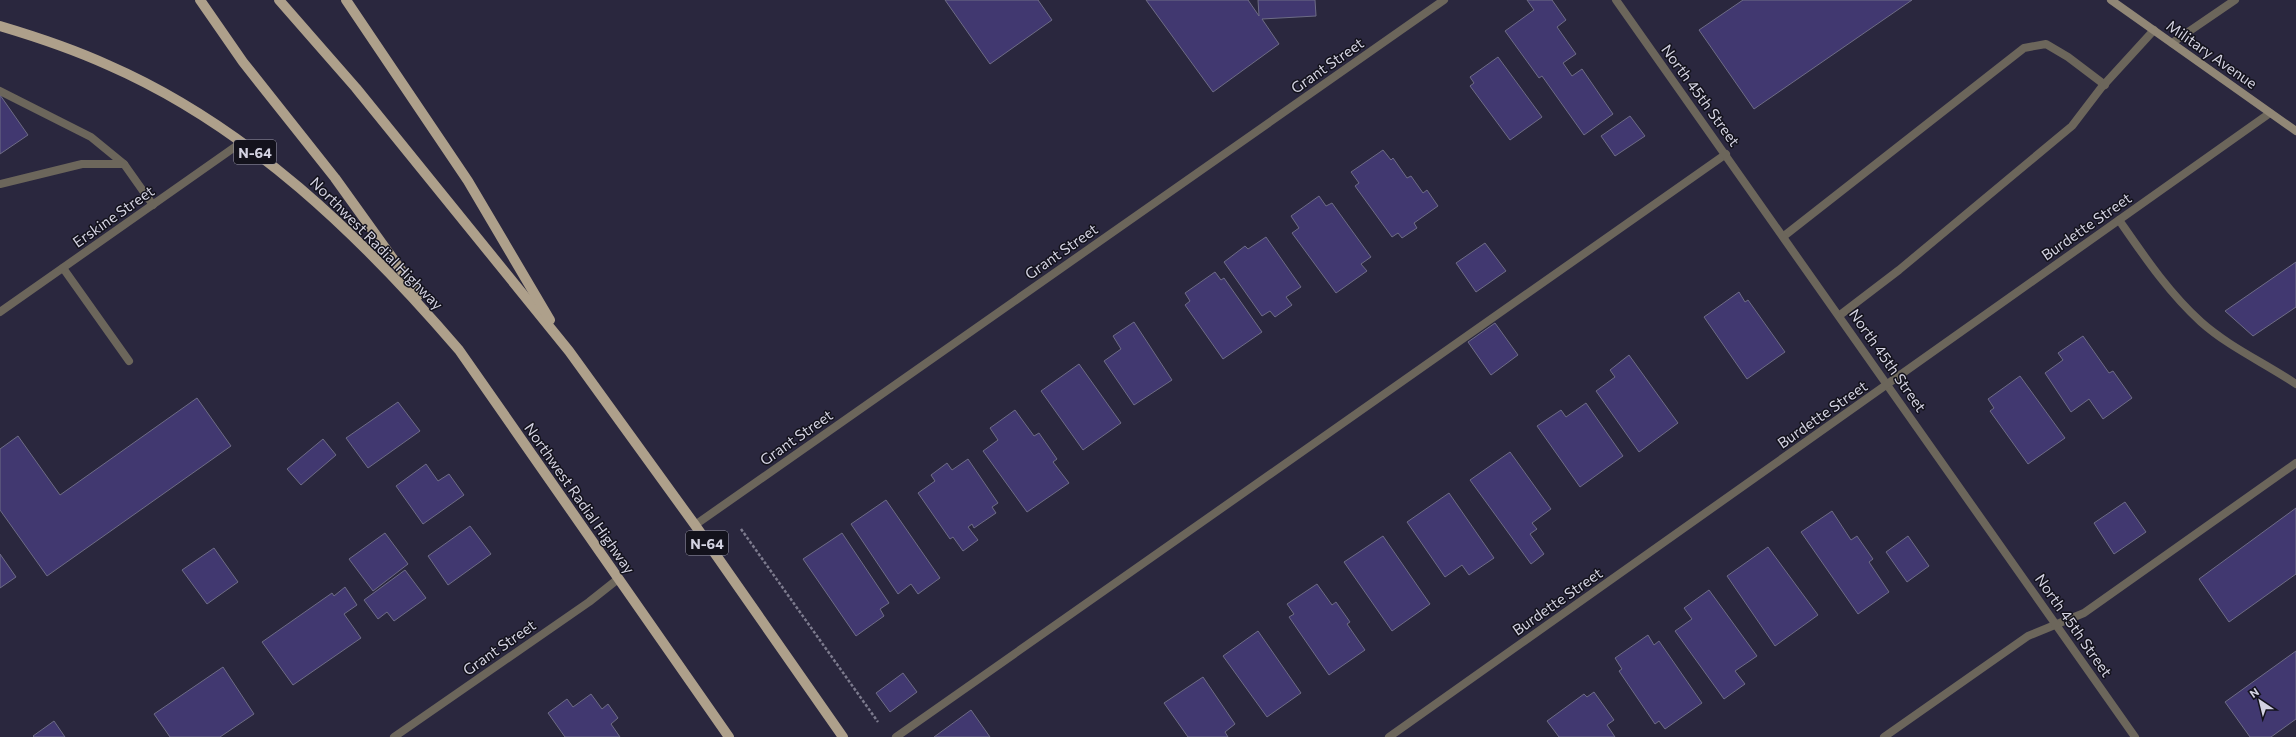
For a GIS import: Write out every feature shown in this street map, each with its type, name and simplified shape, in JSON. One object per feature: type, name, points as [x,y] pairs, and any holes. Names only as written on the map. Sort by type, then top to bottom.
[{"type":"main road","points":[[200,0],[243,62],[335,178],[459,350]]},
{"type":"main road","name":"N-64","points":[[279,0],[356,88],[569,351],[695,525],[843,737]]},
{"type":"main road","points":[[346,0],[468,181],[569,351]]},
{"type":"main road","name":"Northwest Radial Highway","points":[[0,26],[48,40],[109,65],[170,96],[242,142],[294,182],[347,231],[408,291],[459,350],[729,737]]},
{"type":"street","name":"Grant Street","points":[[695,525],[1444,0]]},
{"type":"street","name":"North 45th Street","points":[[1616,0],[1840,315],[2135,737]]},
{"type":"street","name":"Military Avenue","points":[[2111,0],[2296,131]]},
{"type":"street","points":[[2172,43],[2235,0]]},
{"type":"street","points":[[1840,315],[1899,270],[2072,126],[2105,85],[2154,30]]},
{"type":"street","points":[[1784,236],[2024,48],[2046,44],[2068,57],[2105,85]]},
{"type":"street","points":[[0,91],[91,137],[124,164],[153,205]]},
{"type":"street","name":"Burdette Street","points":[[1389,737],[2270,113]]},
{"type":"street","name":"Erskine Street","points":[[0,312],[242,142]]},
{"type":"street","points":[[896,737],[1726,154]]},
{"type":"street","points":[[0,184],[82,164],[124,164]]},
{"type":"street","points":[[2119,220],[2160,278],[2202,322],[2234,346],[2296,384]]},
{"type":"street","points":[[63,268],[129,361]]},
{"type":"street","points":[[1884,737],[2028,636],[2084,614],[2296,463]]},
{"type":"street","name":"Grant Street","points":[[394,737],[588,602],[618,579]]},
{"type":"path","points":[[741,529],[880,725]]},
{"type":"building","points":[[945,0],[1038,0],[1052,20],[990,64]]},
{"type":"building","points":[[1146,0],[1248,0],[1259,16],[1258,0],[1315,0],[1316,16],[1262,19],[1279,44],[1213,92]]},
{"type":"building","points":[[1527,0],[1552,0],[1566,20],[1557,27],[1576,54],[1563,63],[1572,76],[1582,69],[1613,114],[1584,135],[1542,76],[1539,78],[1505,31],[1534,10]]},
{"type":"building","points":[[1743,0],[1912,0],[1754,109],[1699,30]]},
{"type":"building","points":[[1498,57],[1542,117],[1510,140],[1470,86],[1474,83],[1470,77]]},
{"type":"building","points":[[0,95],[28,135],[0,154]]},
{"type":"building","points":[[1630,116],[1645,136],[1615,156],[1601,136]]},
{"type":"building","points":[[1383,150],[1391,160],[1393,158],[1407,178],[1411,176],[1423,193],[1427,190],[1438,206],[1414,223],[1417,228],[1402,238],[1398,233],[1392,237],[1355,186],[1359,183],[1351,172]]},
{"type":"building","points":[[1319,196],[1326,206],[1332,203],[1371,257],[1361,264],[1367,271],[1336,293],[1292,233],[1299,228],[1291,216]]},
{"type":"building","points":[[1266,237],[1301,287],[1286,297],[1292,305],[1275,317],[1270,311],[1262,316],[1224,262],[1245,246],[1248,249]]},
{"type":"building","points":[[1485,243],[1506,271],[1476,292],[1456,263]]},
{"type":"building","points":[[2296,262],[2296,307],[2253,336],[2225,311]]},
{"type":"building","points":[[1215,272],[1221,280],[1224,278],[1262,332],[1223,359],[1185,305],[1190,301],[1185,293]]},
{"type":"building","points":[[1739,292],[1745,302],[1748,300],[1785,352],[1747,379],[1704,317]]},
{"type":"building","points":[[1134,322],[1172,380],[1134,405],[1104,361],[1121,349],[1113,336]]},
{"type":"building","points":[[1495,323],[1518,355],[1491,375],[1468,342]]},
{"type":"building","points":[[2083,336],[2109,373],[2113,371],[2132,398],[2103,419],[2089,399],[2071,412],[2045,373],[2063,360],[2058,353]]},
{"type":"building","points":[[1629,355],[1678,423],[1639,452],[1596,391],[1615,377],[1610,370]]},
{"type":"building","points":[[1079,364],[1121,423],[1083,450],[1041,391]]},
{"type":"building","points":[[2020,376],[2065,438],[2028,464],[1990,411],[1994,408],[1988,399]]},
{"type":"building","points":[[197,398],[231,446],[47,576],[0,510],[0,449],[18,436],[60,495]]},
{"type":"building","points":[[398,402],[420,431],[368,468],[346,438]]},
{"type":"building","points":[[1586,403],[1623,456],[1580,487],[1537,426],[1561,410],[1566,417]]},
{"type":"building","points":[[1015,410],[1034,436],[1039,433],[1057,459],[1053,462],[1069,483],[1027,512],[983,451],[998,440],[990,428]]},
{"type":"building","points":[[323,439],[336,455],[301,485],[287,469]]},
{"type":"building","points":[[1510,452],[1551,509],[1532,523],[1537,529],[1530,534],[1544,554],[1531,564],[1470,480]]},
{"type":"building","points":[[968,459],[998,503],[992,507],[996,513],[974,528],[972,524],[968,527],[978,540],[963,551],[953,537],[950,539],[918,493],[935,481],[931,475],[947,463],[952,470]]},
{"type":"building","points":[[426,464],[438,481],[449,474],[464,495],[423,524],[396,486]]},
{"type":"building","points":[[1449,493],[1494,558],[1469,575],[1462,565],[1445,577],[1407,522]]},
{"type":"building","points":[[886,500],[940,578],[918,594],[911,584],[898,594],[851,524]]},
{"type":"building","points":[[2125,502],[2146,532],[2114,554],[2094,523]]},
{"type":"building","points":[[2296,508],[2296,574],[2229,622],[2199,579]]},
{"type":"building","points":[[1832,511],[1851,540],[1857,536],[1873,559],[1869,562],[1889,592],[1858,614],[1801,532]]},
{"type":"building","points":[[470,526],[491,554],[448,585],[428,556]]},
{"type":"building","points":[[385,533],[408,564],[373,591],[349,559]]},
{"type":"building","points":[[842,533],[889,603],[880,609],[884,616],[856,636],[803,559]]},
{"type":"building","points":[[1383,536],[1430,604],[1392,631],[1344,562]]},
{"type":"building","points":[[1908,536],[1929,566],[1907,582],[1886,552]]},
{"type":"building","points":[[1768,547],[1818,615],[1775,646],[1727,576]]},
{"type":"building","points":[[214,548],[238,582],[207,604],[182,570]]},
{"type":"building","points":[[0,554],[16,577],[0,588]]},
{"type":"building","points":[[405,570],[426,598],[394,621],[387,612],[378,619],[364,600]]},
{"type":"building","points":[[1317,584],[1332,605],[1336,602],[1350,622],[1347,624],[1365,650],[1329,675],[1289,617],[1294,614],[1287,604]]},
{"type":"building","points":[[345,587],[357,605],[344,614],[361,638],[293,685],[262,642],[332,593],[334,596]]},
{"type":"building","points":[[1709,590],[1757,656],[1735,671],[1745,684],[1724,699],[1675,631],[1692,619],[1684,608]]},
{"type":"building","points":[[1258,631],[1301,693],[1267,717],[1223,656]]},
{"type":"building","points":[[1648,635],[1654,645],[1659,641],[1702,703],[1665,729],[1659,721],[1655,724],[1619,671],[1622,669],[1615,658]]},
{"type":"building","points":[[2296,651],[2296,719],[2271,737],[2250,737],[2225,702]]},
{"type":"building","points":[[223,667],[254,714],[220,737],[170,737],[154,714]]},
{"type":"building","points":[[903,673],[917,692],[890,712],[876,693]]},
{"type":"building","points":[[1203,677],[1235,724],[1225,732],[1228,737],[1188,737],[1164,703]]},
{"type":"building","points":[[1594,692],[1614,720],[1607,725],[1615,737],[1559,737],[1547,721],[1584,694],[1587,697]]},
{"type":"building","points":[[591,694],[602,709],[608,704],[618,718],[611,724],[620,737],[565,737],[548,713],[567,699],[573,707]]},
{"type":"building","points":[[971,710],[990,737],[934,737]]},
{"type":"building","points":[[54,721],[65,737],[33,736]]}]
